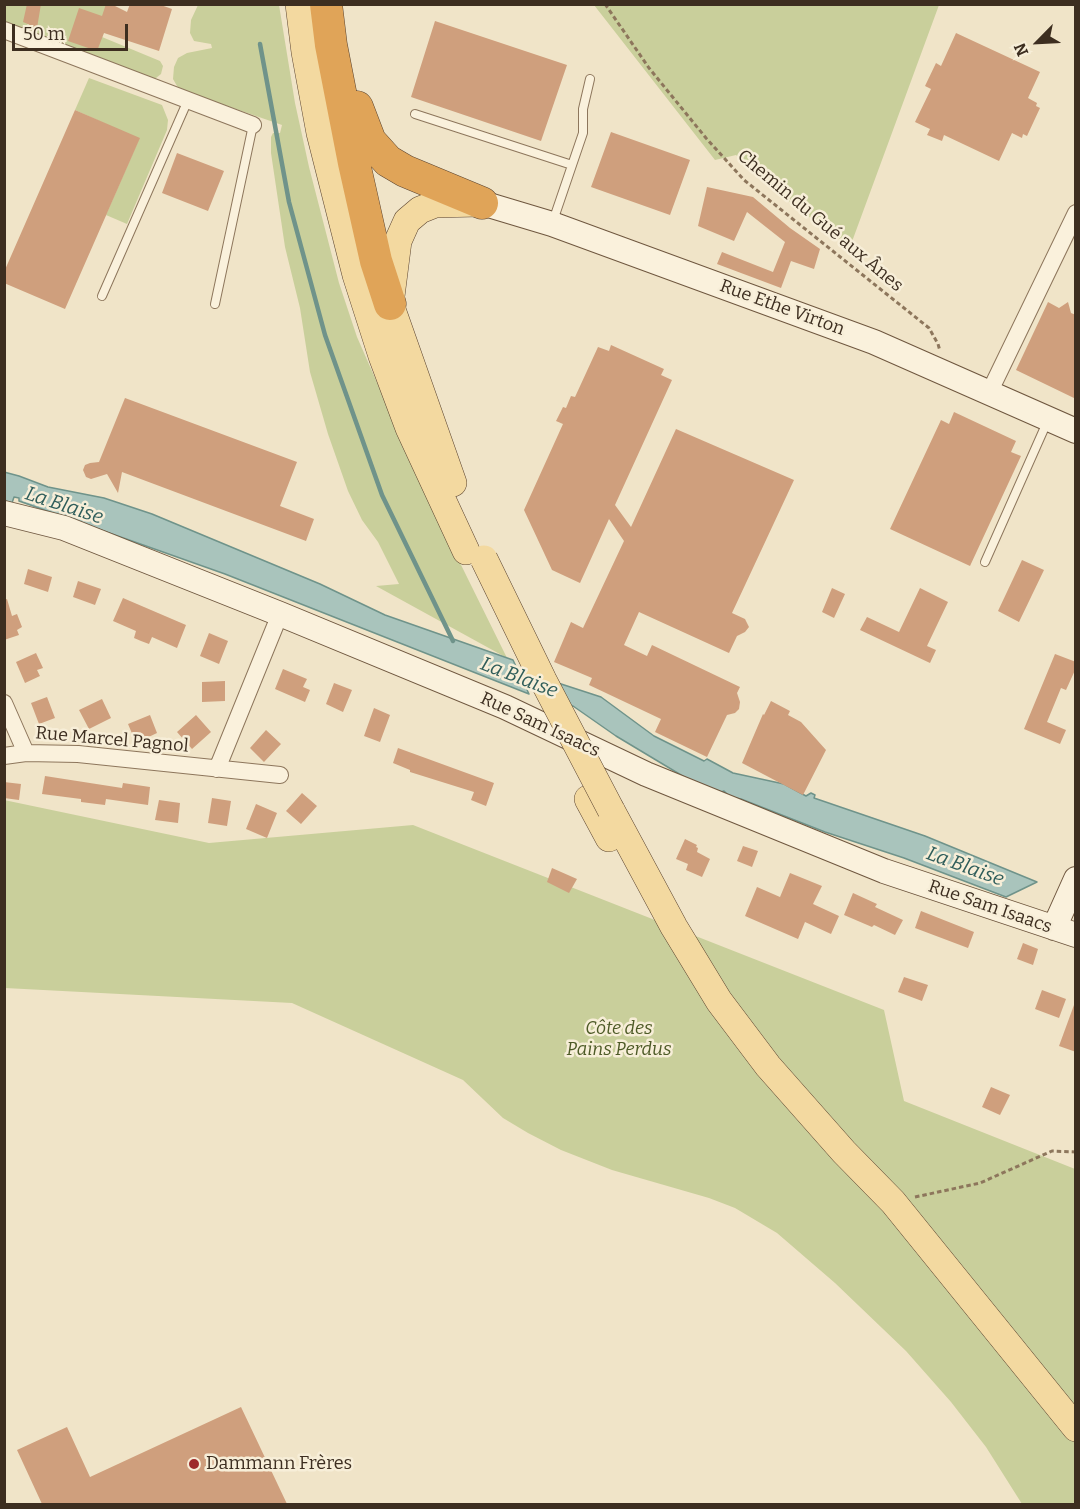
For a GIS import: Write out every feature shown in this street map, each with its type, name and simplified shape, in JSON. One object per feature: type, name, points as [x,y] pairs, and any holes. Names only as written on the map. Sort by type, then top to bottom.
[{"type":"highway","points":[[326,4],[318,48],[362,197],[376,261],[390,304]]},
{"type":"highway","points":[[318,48],[347,59],[359,114],[370,141],[382,156],[405,171],[482,203]]},
{"type":"main road","points":[[289,4],[294,38],[318,48]]},
{"type":"main road","points":[[299,4],[318,48],[320,133],[356,275],[382,356],[409,428],[543,680],[649,916],[715,1024],[761,1084],[870,1201],[992,1322]]},
{"type":"main road","points":[[475,555],[467,520],[390,304],[398,241],[407,221],[420,210],[435,204],[482,203]]},
{"type":"main road","name":"Rue Ethe Virton","points":[[482,203],[552,224],[874,342],[1076,431]]},
{"type":"main road","name":"Rue Sam Isaacs","points":[[4,513],[64,528],[280,614],[505,707],[646,774],[862,862],[1070,933]]},
{"type":"main road","points":[[600,805],[719,1001],[768,1066],[844,1152],[893,1202],[1076,1428]]},
{"type":"main road","points":[[1070,933],[1076,879]]},
{"type":"street","points":[[4,30],[253,125]]},
{"type":"street","points":[[989,393],[1076,213]]},
{"type":"street","points":[[217,769],[280,614]]},
{"type":"street","points":[[5,703],[26,753]]},
{"type":"street","name":"Rue Marcel Pagnol","points":[[4,756],[26,753],[78,754],[280,776]]},
{"type":"lane","points":[[552,224],[583,133],[583,109],[590,79]]},
{"type":"lane","points":[[102,296],[188,100]]},
{"type":"lane","points":[[415,114],[572,165]]},
{"type":"lane","points":[[215,304],[253,125]]},
{"type":"lane","points":[[985,562],[1048,419]]},
{"type":"path","name":"Chemin du Gué aux Ânes","points":[[605,4],[648,68],[744,180],[929,328],[938,344],[945,373]]},
{"type":"path","points":[[893,1202],[980,1183],[1052,1151],[1076,1152]]},
{"type":"green space","points":[[4,5],[114,5],[102,37],[160,61],[163,66],[161,74],[151,79],[5,22]]},
{"type":"green space","points":[[198,5],[279,5],[295,103],[309,167],[339,283],[357,337],[426,494],[507,658],[376,586],[399,584],[348,491],[310,372],[300,308],[285,247],[271,153],[271,137],[273,133],[280,133],[282,125],[181,90],[173,79],[174,67],[178,58],[187,53],[212,48],[211,44],[194,41],[190,33],[191,20]]},
{"type":"green space","points":[[594,5],[939,5],[850,247],[792,204],[736,155],[715,160]]},
{"type":"green space","points":[[89,78],[162,105],[168,120],[167,130],[127,224],[106,215],[139,139],[75,110]]},
{"type":"green space","name":"Côte des Pains Perdus","points":[[4,800],[209,843],[413,825],[884,1010],[904,1101],[1075,1169],[1075,1504],[1022,1504],[986,1447],[951,1402],[906,1351],[835,1283],[777,1233],[735,1208],[709,1198],[612,1170],[561,1150],[503,1118],[463,1080],[292,1003],[5,988]]},
{"type":"water","name":"La Blaise","points":[[4,472],[48,487],[104,498],[152,514],[320,584],[385,615],[513,660],[529,694],[225,574],[19,501],[19,498],[14,497],[12,503],[5,501]]},
{"type":"water","name":"La Blaise","points":[[555,682],[601,697],[654,736],[704,761],[707,759],[733,773],[784,784],[806,796],[811,793],[815,795],[814,798],[925,836],[1037,882],[1006,897],[904,858],[730,797],[724,791],[721,792],[686,778],[616,736],[573,706],[567,705]]},
{"type":"building","points":[[27,4],[41,4],[37,28],[23,22]]},
{"type":"building","points":[[106,4],[127,12],[130,4],[158,4],[172,9],[159,51],[104,33],[97,51],[68,41],[79,8],[102,16]]},
{"type":"building","points":[[435,21],[567,65],[541,141],[411,97]]},
{"type":"building","points":[[956,33],[1040,72],[1028,98],[1037,103],[1036,106],[1040,108],[1027,136],[1023,134],[1022,138],[1012,133],[999,161],[944,135],[942,141],[927,135],[930,129],[915,122],[931,89],[925,86],[936,63],[941,66]]},
{"type":"building","points":[[75,110],[140,138],[65,309],[4,283],[4,272]]},
{"type":"building","points":[[611,132],[690,160],[670,215],[591,187]]},
{"type":"building","points":[[177,153],[224,171],[208,211],[162,193]]},
{"type":"building","points":[[707,187],[753,197],[790,228],[820,249],[814,269],[791,261],[781,288],[717,264],[722,252],[773,272],[785,242],[747,212],[734,241],[698,226]]},
{"type":"building","points":[[1048,302],[1059,308],[1068,302],[1071,313],[1076,315],[1076,399],[1016,370]]},
{"type":"building","points":[[611,345],[664,369],[661,375],[672,380],[615,505],[631,527],[676,429],[794,480],[732,613],[745,619],[749,627],[737,636],[729,653],[639,612],[624,645],[647,656],[652,645],[740,687],[737,693],[740,702],[739,709],[727,715],[707,757],[655,732],[661,719],[589,685],[592,678],[554,662],[571,622],[583,628],[624,541],[609,519],[580,583],[552,570],[524,510],[563,424],[556,421],[563,407],[566,408],[571,396],[575,397],[598,347],[609,351]]},
{"type":"building","points":[[125,398],[297,462],[280,506],[314,519],[306,541],[122,472],[118,493],[107,474],[91,479],[86,477],[83,470],[85,465],[99,462]]},
{"type":"building","points":[[954,412],[1016,441],[1011,452],[1021,456],[970,566],[890,529],[941,420],[949,424]]},
{"type":"building","points":[[1022,560],[1044,570],[1019,622],[998,611]]},
{"type":"building","points":[[28,569],[52,577],[48,592],[24,584]]},
{"type":"building","points":[[78,581],[101,589],[95,605],[73,597]]},
{"type":"building","points":[[832,588],[845,594],[834,618],[822,612]]},
{"type":"building","points":[[920,588],[948,602],[927,646],[936,650],[930,663],[860,630],[867,617],[899,632]]},
{"type":"building","points":[[123,598],[186,625],[177,648],[152,637],[149,644],[141,641],[134,638],[136,631],[113,621]]},
{"type":"building","points":[[7,599],[12,616],[17,614],[22,627],[17,630],[19,635],[4,640],[4,600]]},
{"type":"building","points":[[209,633],[228,641],[219,664],[200,656]]},
{"type":"building","points":[[36,653],[43,668],[37,670],[40,676],[25,683],[16,662]]},
{"type":"building","points":[[1055,654],[1076,662],[1076,668],[1066,690],[1061,688],[1047,722],[1066,730],[1060,744],[1024,729]]},
{"type":"building","points":[[283,669],[307,679],[303,687],[310,690],[305,702],[275,689]]},
{"type":"building","points":[[225,681],[225,701],[202,702],[202,682]]},
{"type":"building","points":[[334,683],[352,690],[343,712],[326,704]]},
{"type":"building","points":[[47,697],[55,718],[39,724],[31,703]]},
{"type":"building","points":[[102,699],[111,718],[89,729],[79,710]]},
{"type":"building","points":[[771,701],[790,711],[788,715],[801,722],[826,750],[803,795],[742,763]]},
{"type":"building","points":[[374,708],[390,715],[380,742],[364,736]]},
{"type":"building","points":[[150,715],[157,733],[136,743],[128,724]]},
{"type":"building","points":[[196,715],[211,732],[192,749],[177,732]]},
{"type":"building","points":[[266,730],[281,744],[264,762],[250,748]]},
{"type":"building","points":[[398,748],[494,783],[486,806],[471,800],[474,792],[410,772],[393,763]]},
{"type":"building","points":[[45,776],[122,788],[123,783],[150,787],[148,805],[106,799],[105,805],[42,794]]},
{"type":"building","points":[[4,782],[21,784],[19,800],[4,798]]},
{"type":"building","points":[[302,793],[317,806],[301,824],[286,811]]},
{"type":"building","points":[[212,798],[231,801],[227,826],[208,823]]},
{"type":"building","points":[[159,800],[180,803],[178,823],[155,820]]},
{"type":"building","points":[[256,804],[277,813],[267,838],[246,829]]},
{"type":"building","points":[[685,839],[697,845],[697,852],[710,859],[702,877],[686,870],[688,864],[676,859]]},
{"type":"building","points":[[743,846],[758,851],[752,867],[737,861]]},
{"type":"building","points":[[552,868],[577,879],[569,893],[547,882]]},
{"type":"building","points":[[790,873],[822,886],[813,904],[839,916],[831,934],[805,922],[798,939],[745,916],[757,887],[780,897]]},
{"type":"building","points":[[853,893],[877,904],[875,907],[903,920],[895,935],[844,915]]},
{"type":"building","points":[[921,911],[974,932],[968,948],[915,928]]},
{"type":"building","points":[[1023,943],[1038,949],[1033,965],[1017,959]]},
{"type":"building","points":[[904,977],[928,985],[922,1001],[898,992]]},
{"type":"building","points":[[1042,990],[1066,999],[1059,1018],[1035,1009]]},
{"type":"building","points":[[1074,1005],[1076,1005],[1076,1052],[1059,1046]]},
{"type":"building","points":[[991,1087],[1010,1095],[1000,1115],[982,1107]]},
{"type":"building","name":"Dammann Frères","points":[[241,1407],[287,1504],[42,1504],[17,1450],[67,1427],[90,1477]]},
{"type":"waterway","points":[[260,44],[289,202],[325,335],[382,495],[453,641]]},
{"type":"place","name":"Dammann Frères","points":[[194,1464]]}]
